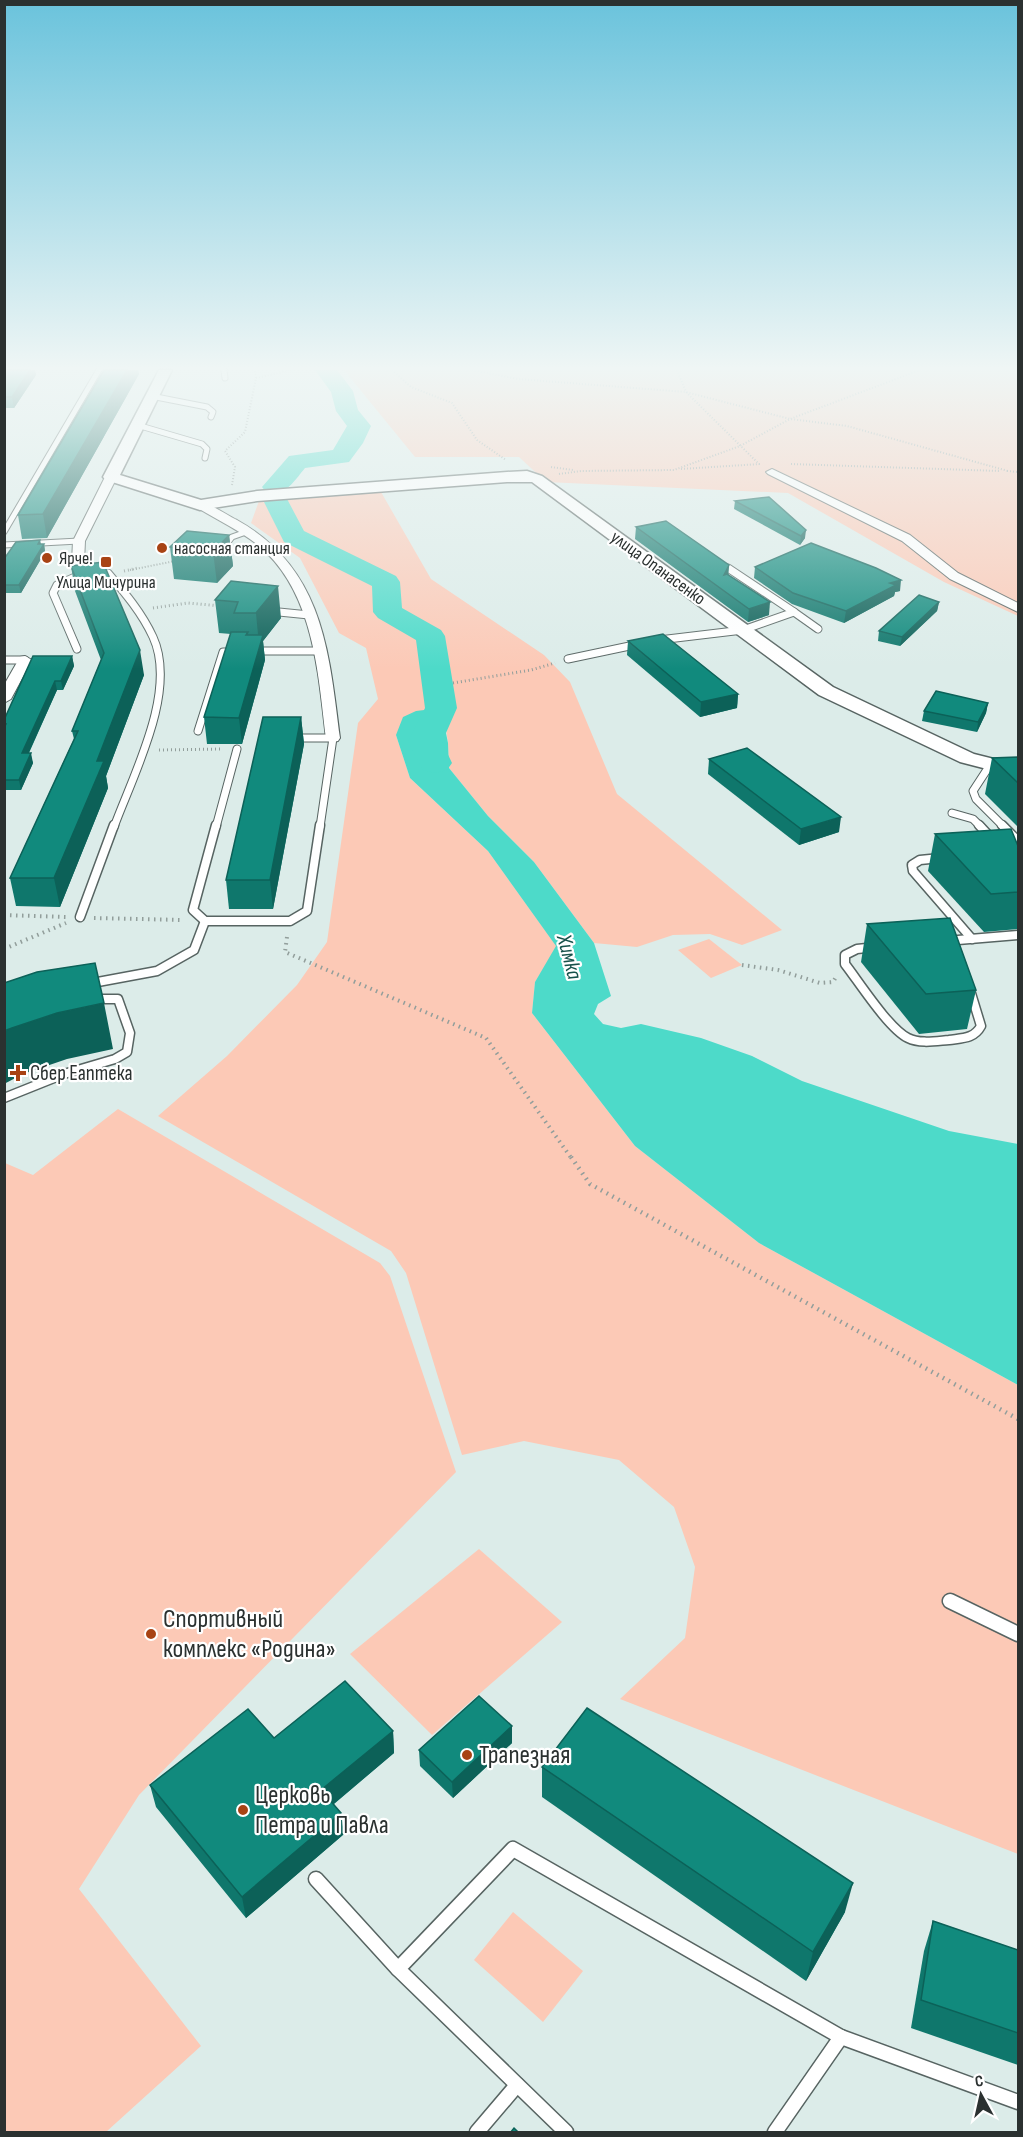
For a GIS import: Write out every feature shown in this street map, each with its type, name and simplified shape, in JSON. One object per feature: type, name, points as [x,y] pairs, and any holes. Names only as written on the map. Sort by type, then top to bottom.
[{"type":"street","points":[[85,573],[78,562],[80,541],[115,470]]},
{"type":"street","points":[[772,472],[906,538],[954,576],[1018,608]]},
{"type":"street","points":[[111,477],[200,505],[246,532],[272,551],[286,569],[309,615],[322,651],[333,738]]},
{"type":"street","points":[[200,505],[257,496],[507,477],[531,478]]},
{"type":"street","name":"улица Опанасенко","points":[[531,478],[826,691],[911,733],[990,765],[1018,771]]},
{"type":"street","points":[[5,698],[25,660]]},
{"type":"lane","points":[[4,532],[39,470]]},
{"type":"lane","points":[[221,552],[232,537],[246,532]]},
{"type":"lane","points":[[4,545],[80,541]]},
{"type":"lane","points":[[716,560],[818,629]]},
{"type":"lane","points":[[77,649],[53,593],[57,585],[85,573],[108,573],[138,610],[154,639],[162,671],[158,708],[80,917]]},
{"type":"lane","points":[[261,610],[309,615]]},
{"type":"lane","points":[[568,659],[651,641],[743,630],[794,612]]},
{"type":"lane","points":[[198,731],[223,652],[322,651]]},
{"type":"lane","points":[[4,660],[25,660]]},
{"type":"lane","points":[[237,749],[193,910],[205,921],[290,921],[307,911],[333,738],[279,739]]},
{"type":"lane","points":[[990,765],[973,791],[976,799],[1018,841]]},
{"type":"lane","points":[[952,813],[973,819],[998,845]]},
{"type":"lane","points":[[952,857],[920,860],[912,865],[913,871],[972,939]]},
{"type":"lane","points":[[75,986],[157,971],[194,950],[205,921]]},
{"type":"lane","points":[[933,942],[1018,935]]},
{"type":"lane","points":[[956,940],[959,951]]},
{"type":"lane","points":[[890,946],[857,949],[845,955],[845,964],[897,1031],[909,1039],[926,1042],[967,1038],[977,1033],[981,1026],[968,983]]},
{"type":"lane","points":[[4,1098],[61,1073],[115,1059],[127,1052],[130,1043],[123,1007],[118,999],[101,998],[78,1001]]},
{"type":"lane","points":[[950,1601],[1018,1634]]},
{"type":"lane","points":[[398,1969],[513,1849],[841,2037],[1018,2102]]},
{"type":"lane","points":[[316,1879],[398,1969],[566,2133]]},
{"type":"lane","points":[[775,2133],[841,2037]]},
{"type":"lane","points":[[477,2133],[517,2085]]},
{"type":"path","points":[[229,501],[235,470]]},
{"type":"path","points":[[571,470],[581,471]]},
{"type":"path","points":[[531,478],[581,471],[678,470]]},
{"type":"path","points":[[769,470],[772,472]]},
{"type":"path","points":[[967,470],[1018,471]]},
{"type":"path","points":[[1003,470],[1008,471]]},
{"type":"path","points":[[108,573],[182,560]]},
{"type":"path","points":[[138,610],[188,603],[261,610]]},
{"type":"path","points":[[453,682],[468,682],[531,670],[568,659]]},
{"type":"path","points":[[143,750],[237,749]]},
{"type":"path","points":[[4,915],[205,921]]},
{"type":"path","points":[[4,949],[80,917]]},
{"type":"path","points":[[290,921],[285,952],[486,1038],[590,1184],[1018,1419]]},
{"type":"path","points":[[742,965],[777,970],[820,983],[833,982],[845,964]]},
{"type":"shaded area","points":[[533,470],[1018,470],[1018,616],[944,582],[788,493],[546,482]]},
{"type":"shaded area","points":[[381,492],[431,579],[544,655],[570,682],[617,794],[782,930],[742,945],[710,934],[673,935],[637,947],[594,943],[534,862],[488,816],[449,768],[444,715],[396,735],[410,778],[488,851],[557,947],[535,982],[532,1013],[635,1146],[759,1243],[1018,1385],[1018,1854],[620,1699],[685,1638],[695,1567],[674,1507],[619,1460],[524,1441],[462,1455],[406,1273],[391,1251],[158,1116],[227,1056],[297,985],[327,942],[358,723],[378,699],[366,648],[339,633],[300,558],[251,523],[259,501]]},
{"type":"shaded area","points":[[709,939],[742,965],[711,978],[678,950]]},
{"type":"shaded area","name":"Спортивный комплекс «Родина»","points":[[118,1109],[380,1263],[390,1276],[456,1472],[139,1795],[79,1889],[201,2046],[106,2132],[5,2132],[5,1163],[33,1175]]},
{"type":"shaded area","points":[[479,1549],[562,1622],[432,1735],[350,1654]]},
{"type":"shaded area","points":[[513,1912],[583,1971],[543,2022],[474,1960]]},
{"type":"water","points":[[441,708],[448,743],[449,768],[488,816],[534,862],[594,943],[611,996],[598,1004],[594,1014],[603,1024],[621,1028],[641,1024],[701,1038],[752,1056],[802,1081],[949,1131],[1018,1144],[1018,1385],[759,1243],[635,1146],[532,1013],[535,982],[556,946],[488,851],[410,778],[396,735],[403,717],[416,711]]},
{"type":"building","points":[[45,470],[69,470],[43,514],[18,515]]},
{"type":"building","points":[[769,497],[806,530],[801,536],[735,501]]},
{"type":"building","points":[[666,521],[729,565],[724,575],[727,574],[770,602],[749,609],[636,527]]},
{"type":"building","points":[[187,531],[229,535],[213,552],[170,547]]},
{"type":"building","points":[[40,540],[38,544],[44,544],[19,585],[4,585],[4,559],[16,542]]},
{"type":"building","points":[[811,543],[901,580],[890,583],[896,585],[846,611],[793,593],[755,567]]},
{"type":"building","points":[[103,562],[140,650],[97,761],[104,761],[54,878],[10,878],[78,731],[72,731],[104,653],[71,566]]},
{"type":"building","points":[[231,581],[278,586],[256,613],[234,613],[238,602],[215,600]]},
{"type":"building","points":[[919,595],[939,602],[902,637],[879,631]]},
{"type":"building","points":[[231,632],[263,635],[239,718],[204,717]]},
{"type":"building","points":[[663,634],[738,694],[701,702],[628,641]]},
{"type":"building","points":[[33,656],[72,656],[61,681],[55,681],[22,753],[31,753],[19,780],[4,780],[4,728],[6,724],[4,720]]},
{"type":"building","points":[[936,691],[988,703],[978,722],[924,711]]},
{"type":"building","points":[[263,717],[301,717],[270,880],[226,880]]},
{"type":"building","points":[[747,748],[841,817],[801,829],[709,759]]},
{"type":"building","points":[[1018,757],[1018,783],[992,758]]},
{"type":"building","points":[[1011,829],[1018,846],[1018,892],[991,894],[935,834]]},
{"type":"building","points":[[950,918],[976,990],[926,994],[867,924]]},
{"type":"building","points":[[95,963],[104,1003],[57,1013],[4,1031],[4,983],[37,972]]},
{"type":"building","name":"Церковь Петра и Павла","points":[[345,1681],[393,1731],[321,1790],[341,1813],[242,1897],[150,1785],[248,1709],[274,1738]]},
{"type":"building","name":"Трапезная","points":[[479,1696],[512,1726],[452,1782],[419,1750]]},
{"type":"building","points":[[587,1708],[853,1883],[813,1952],[542,1767]]},
{"type":"building","points":[[933,1921],[1018,1950],[1018,2033],[921,2000]]},
{"type":"waterway","name":"Химка","points":[[275,487],[290,470]]},
{"type":"waterway","name":"Химка","points":[[277,502],[293,536],[386,582],[388,612],[430,636],[441,708],[425,742],[435,763]]},
{"type":"place","name":"насосная станция","points":[[162,548]]},
{"type":"place","name":"Ярче!","points":[[47,558]]},
{"type":"place","name":"Улица Мичурина","points":[[106,562]]},
{"type":"place","name":"Сбер Еаптека","points":[[18,1073]]},
{"type":"place","name":"Спортивный комплекс «Родина»","points":[[151,1634]]},
{"type":"place","name":"Трапезная","points":[[467,1755]]},
{"type":"place","name":"Церковь Петра и Павла","points":[[243,1810]]}]
